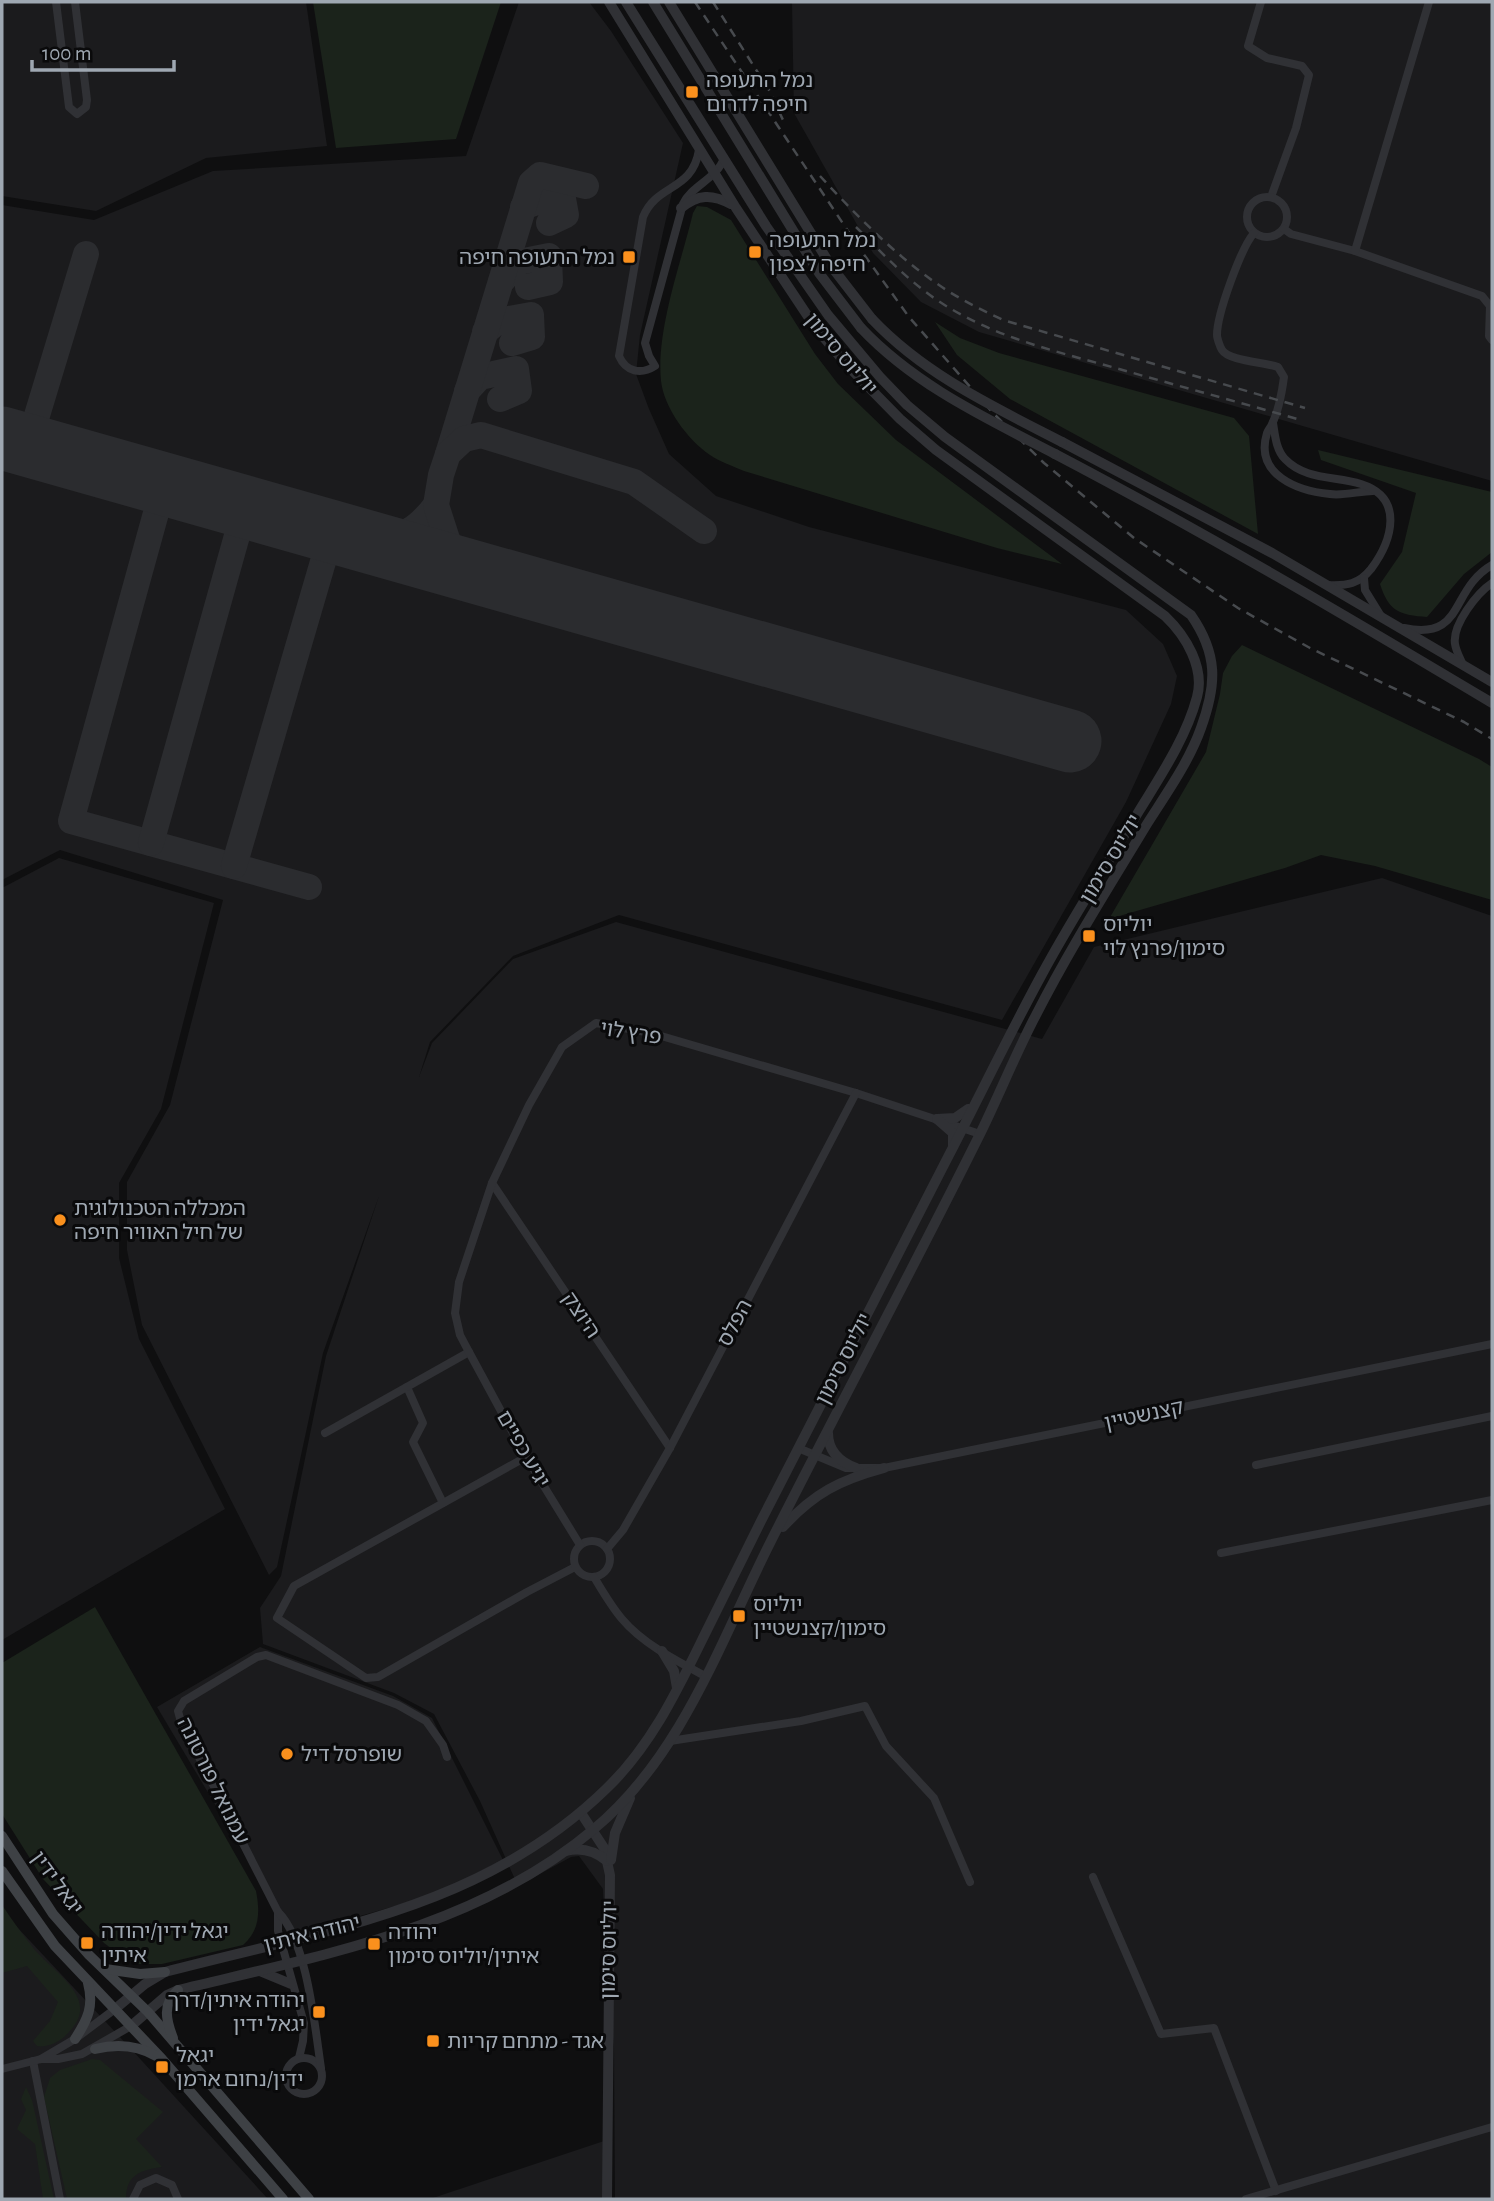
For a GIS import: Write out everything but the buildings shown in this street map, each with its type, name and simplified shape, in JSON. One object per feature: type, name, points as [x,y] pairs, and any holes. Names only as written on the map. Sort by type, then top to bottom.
[{"type":"main road","name":"יגאל ידין","points":[[2,1836],[53,1914],[176,2043],[309,2199]]},
{"type":"main road","name":"יגאל ידין","points":[[2,1871],[39,1926],[162,2059],[283,2199]]},
{"type":"main road","points":[[103,1968],[140,1974],[165,1972]]},
{"type":"main road","points":[[75,2039],[91,2010],[87,1980]]},
{"type":"main road","points":[[176,2043],[166,2011],[170,1999],[178,1990]]},
{"type":"main road","points":[[94,2049],[127,2046],[162,2059]]},
{"type":"street","points":[[56,2],[69,107],[77,114],[86,107],[86,100],[75,2]]},
{"type":"street","name":"יוליוס סימון","points":[[607,2199],[610,1875],[604,1848],[581,1813],[633,1761],[677,1691],[798,1448],[1041,975],[1159,779],[1184,732],[1199,691],[1196,665],[1180,634],[1165,616],[936,450],[871,391],[816,327],[713,174],[609,2]]},
{"type":"street","name":"יוליוס סימון","points":[[594,1830],[637,1785],[670,1741],[705,1676],[773,1537],[980,1134],[1037,1013],[1199,734],[1211,691],[1213,661],[1201,630],[1182,608],[945,437],[907,405],[856,351],[766,226],[626,2]]},
{"type":"street","points":[[653,2],[820,273],[861,328],[900,365],[937,391],[1138,498],[1335,609],[1492,703]]},
{"type":"street","points":[[669,2],[831,266],[872,319],[909,354],[943,379],[1328,585],[1492,682]]},
{"type":"street","points":[[1261,2],[1248,46],[1267,58],[1301,66],[1309,75],[1296,128],[1271,197]]},
{"type":"street","points":[[1355,251],[1429,2]]},
{"type":"street","points":[[699,150],[690,175],[655,198],[643,217],[619,356],[625,367],[632,370],[645,371],[655,366],[645,343],[681,208],[690,192],[713,174],[724,158]]},
{"type":"street","points":[[681,208],[704,196],[719,198],[734,206]]},
{"type":"street","points":[[1271,197],[1283,203],[1288,216],[1284,229],[1266,238],[1254,233],[1247,222],[1248,208],[1258,199],[1271,197]]},
{"type":"street","points":[[1284,229],[1291,234],[1355,251],[1482,296],[1490,306],[1489,336],[1492,341]]},
{"type":"street","points":[[1254,233],[1245,243],[1217,336],[1222,351],[1232,358],[1264,362],[1278,367],[1284,377],[1273,423],[1267,434],[1266,456],[1279,478],[1289,484],[1332,495],[1373,491]]},
{"type":"street","points":[[1273,423],[1282,457],[1292,465],[1307,474],[1362,484],[1388,507],[1392,518],[1377,562],[1364,578],[1344,586],[1328,585]]},
{"type":"street","points":[[1400,628],[1430,631],[1443,625],[1472,581],[1492,565]]},
{"type":"street","points":[[1364,578],[1365,590],[1381,616]]},
{"type":"street","points":[[1463,665],[1455,645],[1455,633],[1473,600],[1492,583]]},
{"type":"street","name":"פרץ לוי","points":[[469,1352],[460,1335],[455,1313],[459,1282],[492,1183],[529,1105],[562,1047],[596,1023],[651,1033],[856,1093],[980,1134]]},
{"type":"street","name":"הפלס","points":[[607,1549],[624,1530],[670,1448],[856,1093]]},
{"type":"street","points":[[937,1119],[960,1116],[976,1101]]},
{"type":"street","points":[[937,1119],[953,1133],[953,1147]]},
{"type":"street","name":"היוצק","points":[[492,1183],[670,1448]]},
{"type":"street","name":"קצנשטיין","points":[[798,1448],[837,1466],[884,1468],[1492,1343]]},
{"type":"street","points":[[325,1433],[469,1352]]},
{"type":"street","name":"יגיע כפיים","points":[[469,1352],[526,1457],[580,1545]]},
{"type":"street","points":[[407,1387],[423,1423],[412,1442],[443,1503]]},
{"type":"street","points":[[1256,1465],[1492,1416]]},
{"type":"street","points":[[829,1428],[829,1441],[833,1451],[844,1462],[856,1468]]},
{"type":"street","points":[[526,1457],[294,1586],[277,1618],[366,1678],[379,1678],[575,1567]]},
{"type":"street","points":[[773,1537],[817,1495],[845,1480],[884,1468]]},
{"type":"street","points":[[1221,1553],[1492,1500]]},
{"type":"street","points":[[592,1541],[607,1549],[610,1555],[605,1572],[594,1577],[583,1575],[575,1567],[574,1555],[580,1545],[592,1541]]},
{"type":"street","points":[[594,1577],[625,1622],[662,1651],[705,1676]]},
{"type":"street","points":[[662,1651],[674,1671],[677,1691]]},
{"type":"street","name":"עמנואל פורטונה","points":[[321,2068],[311,2003],[295,1939],[285,1919],[278,1912],[180,1721],[178,1711],[184,1701],[257,1657],[266,1655],[398,1705],[426,1721],[443,1745],[447,1757]]},
{"type":"street","points":[[670,1741],[801,1721],[865,1706],[886,1746],[934,1798],[970,1882]]},
{"type":"street","points":[[610,1875],[615,1833],[637,1785]]},
{"type":"street","name":"יהודה איתין","points":[[115,2009],[145,1984],[165,1972],[355,1924],[470,1884],[545,1840],[581,1813]]},
{"type":"street","name":"יהודה איתין","points":[[131,2026],[167,1995],[178,1990],[287,1964],[438,1920],[507,1887],[594,1830]]},
{"type":"street","points":[[557,1856],[566,1851],[582,1849],[600,1855],[608,1862]]},
{"type":"street","points":[[1093,1877],[1161,2034],[1214,2028],[1276,2190]]},
{"type":"street","name":"עמנואל פורטונה","points":[[278,1912],[276,1922],[291,1984],[304,2023],[299,2058]]},
{"type":"street","points":[[258,1971],[274,1975],[291,1984]]},
{"type":"street","points":[[37,2060],[75,2039],[115,2009]]},
{"type":"street","points":[[2,2068],[37,2060],[70,2057],[94,2049],[131,2026]]},
{"type":"street","points":[[299,2058],[309,2058],[321,2068],[322,2080],[310,2094],[297,2093],[288,2084],[286,2078],[289,2066],[299,2058]]},
{"type":"street","points":[[37,2060],[60,2199]]},
{"type":"street","points":[[1246,2199],[1492,2127]]},
{"type":"street","points":[[133,2199],[140,2185],[156,2178],[166,2180],[172,2185],[178,2199]]},
{"type":"shaded area","points":[[2,2],[306,2],[327,146],[206,158],[96,211],[2,196]]},
{"type":"shaded area","points":[[313,2],[501,2],[456,139],[336,148]]},
{"type":"shaded area","points":[[519,2],[589,2],[611,31],[683,143],[640,335],[636,374],[669,454],[716,496],[809,527],[1126,610],[1163,644],[1177,676],[1171,704],[1126,802],[1002,1020],[619,915],[513,956],[430,1042],[419,1077],[432,1043],[513,959],[616,922],[1042,1039],[1094,947],[1382,878],[1492,916],[1492,2199],[615,2199],[614,2047],[606,1972],[603,1889],[579,1856],[571,1857],[518,1886],[480,1801],[434,1714],[394,1693],[263,1644],[260,1608],[281,1576],[326,1356],[379,1196],[323,1353],[277,1567],[269,1575],[142,1325],[127,1250],[127,1182],[170,1105],[223,900],[60,850],[2,880],[2,205],[94,220],[213,171],[466,156]]},
{"type":"shaded area","points":[[792,2],[1492,2],[1492,481],[979,332],[921,302],[873,253],[794,113]]},
{"type":"shaded area","points":[[697,206],[707,207],[731,220],[815,354],[838,384],[896,440],[1062,564],[997,548],[744,471],[714,457],[693,441],[667,402],[661,381],[660,361],[671,297]]},
{"type":"shaded area","points":[[935,322],[960,338],[999,353],[1234,418],[1249,436],[1258,534],[1010,399],[957,355]]},
{"type":"shaded area","points":[[1318,450],[1492,492],[1492,552],[1464,574],[1427,617],[1397,610],[1387,601],[1380,584],[1402,552],[1416,493],[1321,460]]},
{"type":"shaded area","points":[[1242,645],[1492,767],[1492,900],[1375,866],[1321,855],[1109,919],[1206,752],[1223,673]]},
{"type":"shaded area","name":"המכללה הטכנולוגית של חיל האוויר חיפה","points":[[59,858],[214,903],[161,1109],[119,1183],[119,1258],[139,1339],[225,1509],[2,1640],[2,888]]},
{"type":"shaded area","points":[[95,1607],[256,1891],[256,1927],[243,1945],[162,1964],[138,1964],[120,1955],[104,1943],[43,1879],[2,1814],[2,1663]]},
{"type":"shaded area","points":[[260,1647],[393,1696],[432,1718],[503,1860],[434,1895],[293,1935],[157,1707]]},
{"type":"shaded area","points":[[2,1905],[34,1949],[64,1978],[78,1999],[80,2010],[76,2022],[63,2038],[53,2044],[37,2046],[33,2041],[50,2021],[58,2002],[27,1966],[2,1973]]},
{"type":"shaded area","points":[[2,1911],[132,2050],[268,2199],[2,2199]]},
{"type":"shaded area","points":[[92,2059],[100,2060],[163,2112],[136,2139],[162,2167],[136,2175],[129,2184],[126,2199],[67,2199],[44,2097],[50,2078],[60,2070]]},
{"type":"shaded area","points":[[26,2087],[32,2100],[54,2199],[43,2199],[35,2144],[17,2129],[26,2110],[21,2099]]},
{"type":"shaded area","points":[[610,2139],[611,2199],[430,2199]]},
{"type":"taxiway","points":[[448,454],[531,183],[540,175],[586,186]]},
{"type":"taxiway","points":[[523,207],[562,193],[566,215],[549,223]]},
{"type":"taxiway","points":[[28,445],[86,254]]},
{"type":"taxiway","points":[[501,282],[519,262],[549,256],[550,282],[528,287]]},
{"type":"taxiway","points":[[485,332],[498,321],[531,315],[532,337],[512,343]]},
{"type":"taxiway","points":[[467,391],[480,377],[516,369],[519,391],[500,399]]},
{"type":"taxiway","points":[[477,573],[457,557],[447,539],[436,505],[448,454],[464,439],[481,435],[634,482],[704,531]]},
{"type":"taxiway","points":[[164,484],[71,821],[309,887]]},
{"type":"taxiway","points":[[373,543],[409,531],[436,505]]},
{"type":"taxiway","points":[[151,843],[245,507]]},
{"type":"taxiway","points":[[234,866],[332,531]]},
{"type":"runway","points":[[2,438],[1070,741]]},
{"type":"railway","points":[[695,2],[860,249],[909,317],[993,413],[1044,463],[1134,538],[1238,608],[1310,648],[1464,722],[1492,739]]},
{"type":"railway","points":[[713,2],[769,90],[783,120]]},
{"type":"railway","points":[[820,176],[905,260],[960,298],[1003,320],[1305,408]]},
{"type":"railway","points":[[856,227],[919,287],[983,326],[1047,349],[1301,420]]},
{"type":"place","name":"נמל התעופה חיפה לדרום","points":[[692,92]]},
{"type":"place","name":"נמל התעופה חיפה לצפון","points":[[755,252]]},
{"type":"place","name":"נמל התעופה חיפה","points":[[629,257]]},
{"type":"place","name":"יוליוס סימון/פרנץ לוי","points":[[1089,936]]},
{"type":"place","name":"המכללה הטכנולוגית של חיל האוויר חיפה","points":[[60,1220]]},
{"type":"place","name":"יוליוס סימון/קצנשטיין","points":[[739,1616]]},
{"type":"place","name":"שופרסל דיל","points":[[287,1754]]},
{"type":"place","name":"יגאל ידין/יהודה איתין","points":[[87,1943]]},
{"type":"place","name":"יהודה איתין/יוליוס סימון","points":[[374,1944]]},
{"type":"place","name":"יהודה איתין/דרך יגאל ידין","points":[[319,2012]]},
{"type":"place","name":"אגד - מתחם קריות","points":[[433,2041]]},
{"type":"place","name":"יגאל ידין/נחום ארמן","points":[[162,2067]]}]
